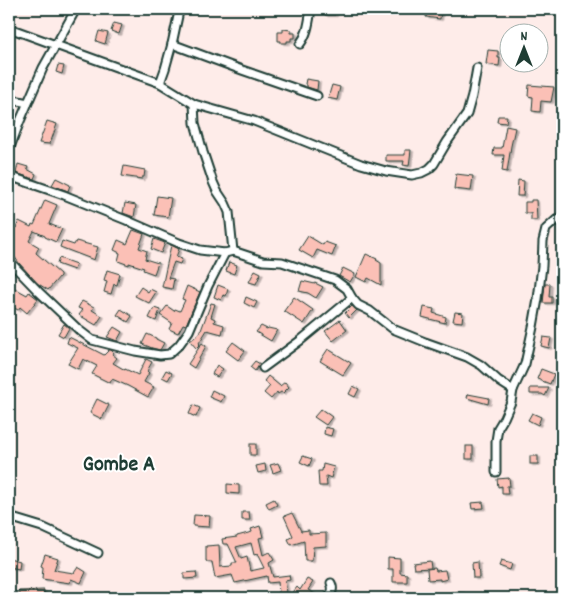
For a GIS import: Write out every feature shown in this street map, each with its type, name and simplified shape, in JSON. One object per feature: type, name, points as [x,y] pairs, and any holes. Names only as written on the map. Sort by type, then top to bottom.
[{"type":"street","points":[[9,150],[43,68],[76,9]]},
{"type":"street","points":[[160,83],[172,44],[179,9]]},
{"type":"street","points":[[300,44],[304,40],[311,9]]},
{"type":"street","points":[[9,28],[160,83],[194,104],[254,121],[361,164],[386,171],[412,175],[422,173],[434,164],[467,114],[476,68]]},
{"type":"street","points":[[172,44],[317,96]]},
{"type":"street","points":[[9,99],[28,103]]},
{"type":"street","points":[[9,262],[79,330],[92,340],[135,351],[160,355],[169,354],[179,345],[189,331],[208,286],[229,252],[229,212],[217,191],[203,152],[195,124],[194,104]]},
{"type":"street","points":[[9,176],[64,195],[200,250],[229,252],[264,261],[282,262],[335,280],[346,289],[358,305],[370,311],[393,329],[481,365],[499,381],[513,390]]},
{"type":"street","points":[[496,472],[498,428],[511,402],[513,390],[525,364],[533,327],[546,228],[562,218]]},
{"type":"street","points":[[263,368],[352,298]]},
{"type":"street","points":[[9,517],[42,527],[98,553]]},
{"type":"street","points":[[328,598],[332,593],[333,586],[331,582]]},
{"type":"building","points":[[325,9],[336,9],[335,15],[325,15]]},
{"type":"building","points":[[427,9],[441,9],[440,19],[426,17]]},
{"type":"building","points":[[114,23],[122,25],[119,34],[111,31]]},
{"type":"building","points":[[283,29],[291,30],[291,33],[295,33],[295,38],[291,38],[291,41],[287,41],[287,43],[278,41],[278,32],[283,32]]},
{"type":"building","points":[[99,31],[108,33],[105,44],[96,41]]},
{"type":"building","points":[[488,50],[498,51],[498,66],[486,64]]},
{"type":"building","points":[[58,65],[64,66],[62,74],[56,72]]},
{"type":"building","points":[[306,79],[318,81],[317,90],[307,87],[305,84]]},
{"type":"building","points":[[332,85],[340,87],[337,100],[328,98]]},
{"type":"building","points":[[529,85],[554,87],[551,102],[541,101],[540,112],[532,111],[533,97],[528,96]]},
{"type":"building","points":[[498,116],[507,116],[506,123],[497,122]]},
{"type":"building","points":[[47,121],[57,124],[50,144],[39,143]]},
{"type":"building","points":[[506,126],[515,128],[507,172],[502,171],[504,155],[493,155],[494,148],[502,148]]},
{"type":"building","points":[[405,150],[411,150],[409,166],[403,165],[404,161],[386,161],[386,155],[405,155]]},
{"type":"building","points":[[18,164],[28,167],[27,169],[36,174],[34,179],[16,173]]},
{"type":"building","points":[[124,166],[145,170],[144,177],[142,179],[122,176]]},
{"type":"building","points":[[456,174],[473,176],[471,191],[454,189]]},
{"type":"building","points":[[56,178],[70,185],[68,191],[52,185]]},
{"type":"building","points":[[518,180],[524,181],[523,196],[517,196]]},
{"type":"building","points":[[157,196],[171,198],[168,217],[154,215]]},
{"type":"building","points":[[45,200],[57,205],[49,224],[62,229],[56,242],[34,231],[29,241],[39,247],[36,253],[60,274],[48,290],[37,283],[14,256],[9,257],[9,229],[11,226],[16,228],[19,221],[31,227],[32,224],[34,225]]},
{"type":"building","points":[[531,200],[536,200],[537,220],[531,220],[531,213],[525,213],[525,202],[531,202]]},
{"type":"building","points":[[125,203],[136,205],[134,217],[123,213]]},
{"type":"building","points":[[133,230],[144,234],[139,248],[147,251],[145,259],[158,263],[154,274],[143,270],[144,268],[118,261],[120,253],[114,250],[118,240],[127,244]]},
{"type":"building","points":[[308,236],[323,245],[325,242],[336,246],[332,256],[317,250],[313,258],[299,250]]},
{"type":"building","points":[[154,239],[165,243],[161,253],[151,249]]},
{"type":"building","points":[[62,241],[74,245],[76,241],[98,247],[94,260],[60,247]]},
{"type":"building","points":[[171,245],[179,249],[176,257],[182,259],[180,264],[174,262],[168,278],[174,279],[172,289],[162,287]]},
{"type":"building","points":[[366,254],[381,263],[381,285],[368,278],[366,282],[356,277]]},
{"type":"building","points":[[59,258],[76,264],[74,270],[57,264]]},
{"type":"building","points":[[229,262],[237,265],[234,274],[226,271]]},
{"type":"building","points":[[343,268],[355,274],[350,282],[339,276]]},
{"type":"building","points":[[107,270],[120,274],[117,285],[114,284],[111,294],[104,292],[107,281],[104,280]]},
{"type":"building","points":[[255,270],[261,273],[256,284],[249,282]]},
{"type":"building","points":[[302,281],[315,283],[323,287],[316,298],[308,293],[299,291]]},
{"type":"building","points":[[545,284],[550,284],[549,297],[552,297],[552,303],[543,303]]},
{"type":"building","points":[[9,285],[27,295],[29,292],[38,299],[27,313],[20,307],[18,310],[9,305],[11,297],[9,296]]},
{"type":"building","points":[[218,285],[228,289],[226,296],[223,295],[221,300],[214,297]]},
{"type":"building","points":[[187,286],[200,292],[186,325],[183,324],[178,333],[169,329],[172,323],[160,315],[167,306],[174,311],[175,309],[180,311],[185,300],[182,299]]},
{"type":"building","points":[[141,287],[148,292],[150,289],[156,292],[149,303],[135,296]]},
{"type":"building","points":[[246,297],[257,302],[254,308],[244,303]]},
{"type":"building","points":[[294,297],[313,310],[304,324],[284,311]]},
{"type":"building","points":[[82,301],[94,307],[92,310],[102,316],[96,325],[79,315],[83,310],[78,308]]},
{"type":"building","points":[[211,303],[215,304],[211,317],[215,319],[214,322],[224,325],[222,334],[207,330],[196,348],[190,341],[200,333]]},
{"type":"building","points":[[352,306],[357,310],[349,318],[345,313]]},
{"type":"building","points":[[424,307],[434,309],[433,313],[446,317],[445,323],[422,317]]},
{"type":"building","points":[[154,308],[160,310],[156,321],[149,318]]},
{"type":"building","points":[[121,309],[132,316],[128,322],[117,315]]},
{"type":"building","points":[[455,312],[463,313],[462,322],[453,321]]},
{"type":"building","points":[[340,320],[347,330],[333,341],[325,331]]},
{"type":"building","points":[[64,324],[69,328],[64,337],[58,334]]},
{"type":"building","points":[[261,326],[277,330],[271,341],[256,332]]},
{"type":"building","points":[[114,327],[122,332],[117,341],[107,337]]},
{"type":"building","points":[[147,334],[164,343],[160,350],[142,344]]},
{"type":"building","points":[[69,337],[104,355],[111,350],[114,353],[112,354],[117,358],[113,363],[138,375],[146,359],[152,362],[144,382],[154,387],[148,397],[112,379],[110,383],[92,374],[97,366],[83,359],[78,369],[68,364],[78,348],[67,343]]},
{"type":"building","points":[[543,337],[551,338],[549,348],[541,346]]},
{"type":"building","points":[[233,342],[245,351],[238,360],[226,351]]},
{"type":"building","points":[[202,343],[206,346],[194,368],[188,364]]},
{"type":"building","points":[[328,349],[351,363],[343,375],[320,361]]},
{"type":"building","points":[[255,361],[260,364],[255,371],[250,367]]},
{"type":"building","points":[[217,365],[223,369],[217,377],[212,374]]},
{"type":"building","points":[[541,369],[554,374],[550,384],[537,379]]},
{"type":"building","points":[[166,370],[172,373],[168,380],[162,377]]},
{"type":"building","points":[[268,376],[280,386],[285,382],[289,387],[283,393],[278,394],[277,392],[271,399],[264,393],[270,386],[264,381]]},
{"type":"building","points":[[353,386],[359,389],[355,397],[349,394]]},
{"type":"building","points":[[530,388],[549,388],[545,396],[542,394],[530,394]]},
{"type":"building","points":[[212,390],[224,396],[221,402],[209,397]]},
{"type":"building","points":[[468,394],[489,398],[488,404],[467,398]]},
{"type":"building","points":[[97,399],[109,405],[102,419],[90,413]]},
{"type":"building","points":[[193,405],[200,408],[196,417],[189,414]]},
{"type":"building","points":[[321,409],[332,417],[326,425],[314,417]]},
{"type":"building","points":[[532,413],[541,417],[538,425],[528,420]]},
{"type":"building","points":[[325,427],[333,429],[331,436],[324,434]]},
{"type":"building","points":[[250,444],[256,444],[256,455],[250,455]]},
{"type":"building","points":[[466,446],[473,446],[473,459],[466,459]]},
{"type":"building","points":[[303,456],[312,459],[309,466],[300,462]]},
{"type":"building","points":[[530,456],[538,456],[538,464],[530,464]]},
{"type":"building","points":[[278,463],[281,470],[273,473],[270,465]]},
{"type":"building","points":[[265,464],[266,471],[258,473],[256,466]]},
{"type":"building","points":[[323,464],[334,467],[331,478],[326,476],[327,486],[319,486],[318,471],[322,471]]},
{"type":"building","points":[[509,478],[508,494],[502,494],[502,486],[498,487],[497,479]]},
{"type":"building","points":[[227,484],[239,485],[239,494],[227,493]]},
{"type":"building","points":[[274,499],[277,505],[269,509],[266,503]]},
{"type":"building","points":[[483,502],[484,508],[472,509],[471,503]]},
{"type":"building","points":[[242,512],[249,512],[250,520],[242,520]]},
{"type":"building","points":[[292,513],[301,531],[309,530],[309,534],[326,533],[326,546],[313,547],[312,561],[305,561],[304,541],[291,545],[288,539],[293,536],[284,516]]},
{"type":"building","points":[[194,515],[210,516],[209,527],[193,526]]},
{"type":"building","points":[[260,526],[263,537],[259,538],[263,555],[269,552],[274,560],[269,563],[273,577],[289,575],[290,580],[285,581],[287,592],[279,593],[278,582],[268,583],[267,576],[235,583],[232,575],[215,578],[212,562],[206,562],[206,546],[219,545],[220,567],[232,566],[232,563],[237,563],[228,544],[223,544],[222,539],[252,532],[251,529]],"holes":[[[251,543],[254,555],[257,554],[264,568],[250,571],[247,557],[241,559],[236,547]]]},
{"type":"building","points":[[45,554],[58,558],[54,570],[74,573],[78,567],[86,572],[81,583],[71,579],[70,583],[42,579],[43,567],[41,566]]},
{"type":"building","points":[[388,557],[400,558],[400,573],[407,574],[407,582],[393,582],[393,569],[388,569]]},
{"type":"building","points":[[9,558],[20,561],[19,569],[9,567]]},
{"type":"building","points":[[430,561],[431,568],[414,569],[413,563]]},
{"type":"building","points":[[501,561],[512,564],[510,570],[499,566]]},
{"type":"building","points":[[478,562],[479,578],[473,578],[472,563]]},
{"type":"building","points":[[435,568],[436,571],[445,570],[447,579],[440,581],[440,579],[428,580],[427,569]]},
{"type":"building","points":[[196,572],[197,578],[184,579],[184,573]]},
{"type":"building","points":[[307,579],[313,582],[308,590],[323,598],[306,596],[304,598],[289,598],[297,587],[300,590]]},
{"type":"building","points":[[44,590],[44,598],[19,598],[19,591]]},
{"type":"building","points":[[452,592],[465,593],[465,598],[452,598]]},
{"type":"waterway","points":[[559,135],[562,97]]},
{"type":"district","name":"Gombe A","points":[[119,465]]}]
